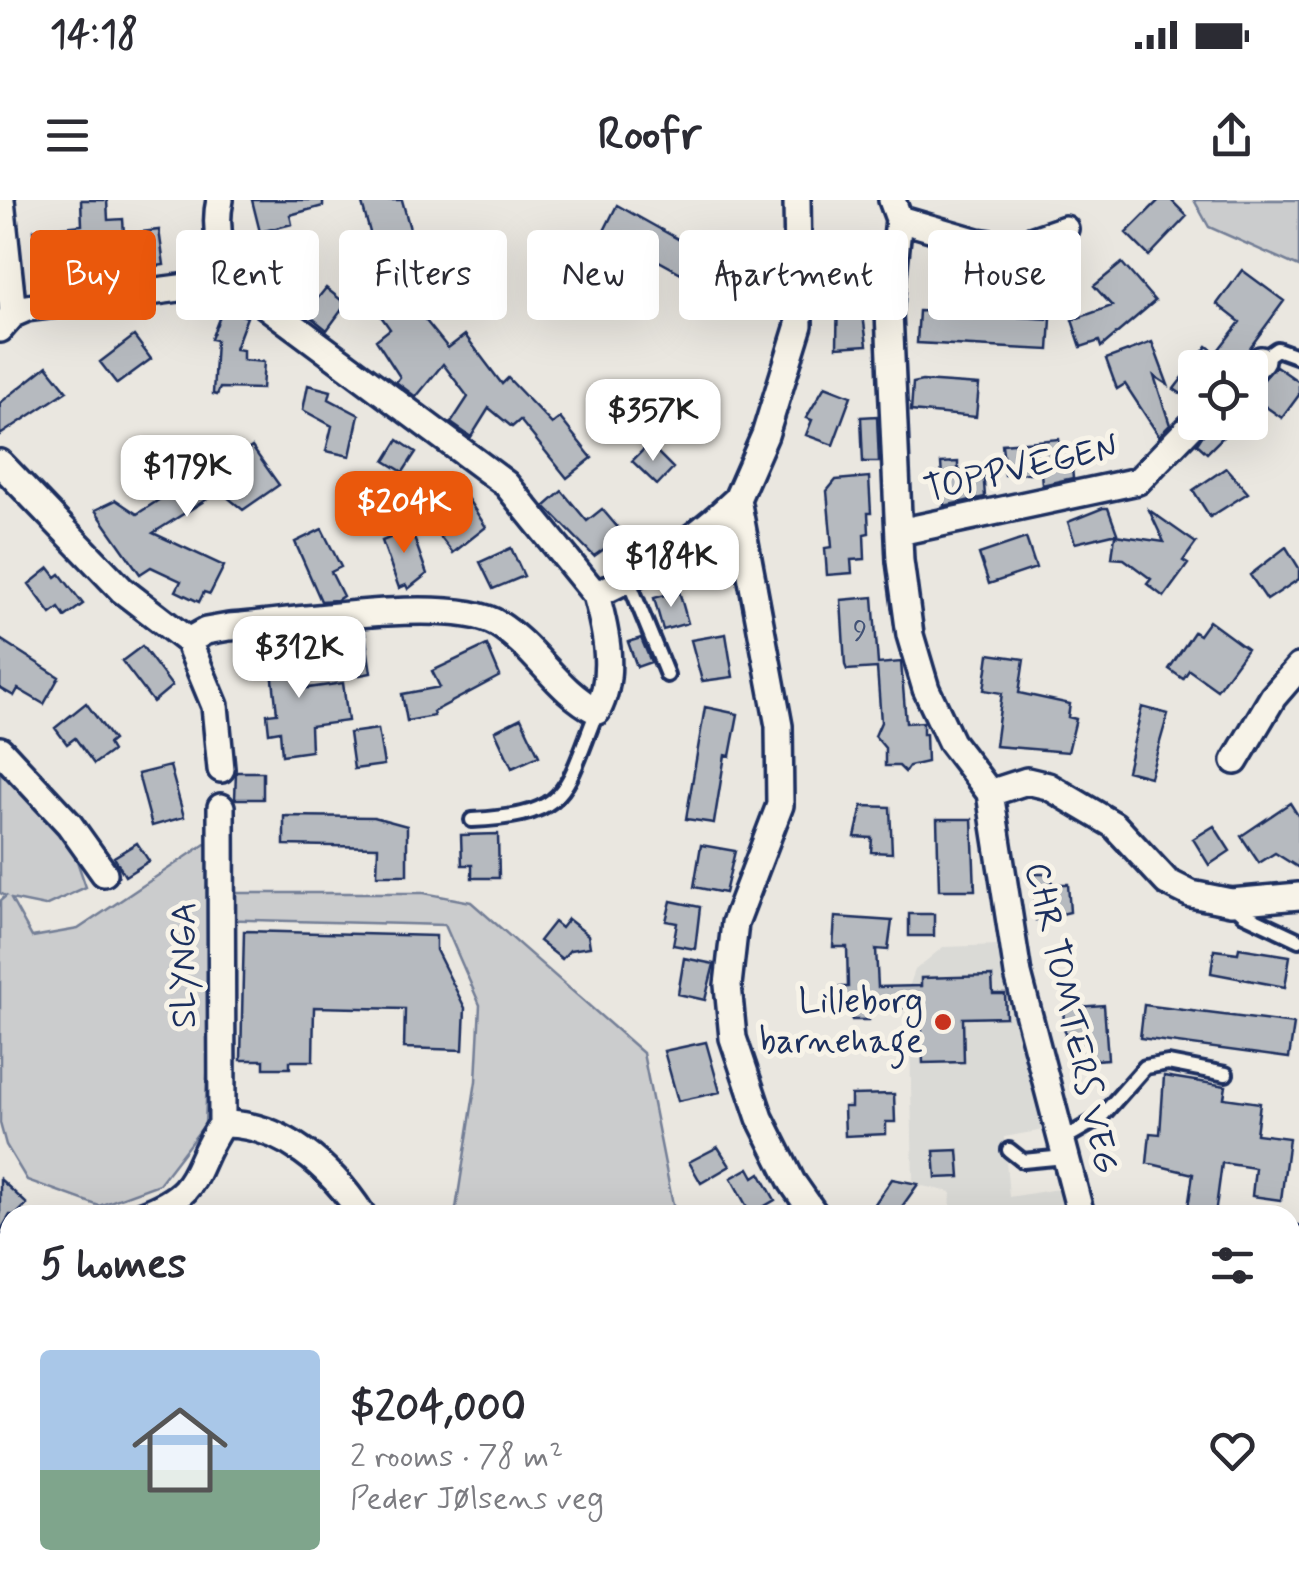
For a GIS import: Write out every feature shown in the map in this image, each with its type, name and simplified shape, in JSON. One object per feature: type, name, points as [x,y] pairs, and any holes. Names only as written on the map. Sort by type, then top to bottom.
[{"type":"street","points":[[0,200],[6,321],[46,304],[176,288]]},
{"type":"street","points":[[217,230],[220,200]]},
{"type":"street","points":[[596,595],[628,579],[718,518],[737,499],[764,436],[799,325],[797,200]]},
{"type":"street","points":[[895,209],[978,242],[1013,247],[1064,229]]},
{"type":"street","name":"CHR TOMTERS VEG","points":[[895,209],[889,312],[899,532],[910,634],[926,689],[951,742],[990,793],[1008,925],[1078,1205]]},
{"type":"street","points":[[188,641],[229,627],[462,613],[498,623],[568,693],[597,711],[608,676],[603,619],[596,595],[506,484],[285,320]]},
{"type":"street","name":"TOPPVEGEN","points":[[899,532],[1138,481],[1178,440]]},
{"type":"street","points":[[0,463],[122,590],[188,641],[214,706],[221,769]]},
{"type":"street","points":[[737,499],[778,726],[781,778],[773,829],[751,874],[736,923],[728,985],[734,1038],[760,1118],[808,1205]]},
{"type":"street","points":[[1235,762],[1273,696],[1299,667]]},
{"type":"street","points":[[0,750],[68,824],[104,874]]},
{"type":"street","points":[[990,793],[1027,781],[1048,786],[1114,825],[1166,882],[1192,894],[1231,902],[1299,896]]},
{"type":"street","name":"SLYNGA","points":[[167,1205],[196,1180],[210,1140],[222,1124],[220,807]]},
{"type":"street","points":[[222,1124],[245,1123],[276,1135],[312,1158],[343,1185],[356,1205]]},
{"type":"lane","points":[[1268,357],[1276,350],[1299,356]]},
{"type":"lane","points":[[628,579],[667,675]]},
{"type":"lane","points":[[472,820],[515,818],[548,806],[576,766],[597,711]]},
{"type":"lane","points":[[1231,902],[1244,914],[1299,940]]},
{"type":"lane","points":[[1009,1150],[1022,1161],[1063,1149],[1100,1118],[1145,1066],[1168,1063],[1226,1074]]},
{"type":"shaded area","points":[[1194,200],[1299,200],[1299,267],[1209,227]]},
{"type":"shaded area","points":[[0,756],[67,832],[86,887],[45,906],[11,899],[32,937],[78,929],[208,842],[207,893],[424,893],[471,902],[643,1053],[673,1205],[457,1205],[476,1081],[480,1005],[445,925],[214,919],[205,1124],[159,1184],[102,1205],[27,1180],[6,1145],[0,1123],[0,901],[6,896],[0,893]]},
{"type":"shaded area","points":[[999,945],[1009,969],[1044,1130],[1004,1137],[1009,1197],[1058,1189],[1062,1205],[950,1205],[951,1192],[913,1184],[909,987],[915,970],[943,947]]},
{"type":"building","points":[[81,200],[107,200],[108,220],[123,219],[124,230],[34,230],[82,225]]},
{"type":"building","points":[[252,200],[323,200],[323,206],[290,215],[292,224],[260,230]]},
{"type":"building","points":[[361,200],[402,200],[410,230],[369,230]]},
{"type":"building","points":[[1159,200],[1171,200],[1187,216],[1149,256],[1126,233]]},
{"type":"building","points":[[617,205],[679,240],[679,272],[659,261],[659,230],[604,230]]},
{"type":"building","points":[[156,230],[159,230],[164,265],[156,266]]},
{"type":"building","points":[[1122,263],[1155,301],[1101,347],[1099,341],[1081,347],[1072,320],[1112,306],[1094,286]]},
{"type":"building","points":[[1242,270],[1284,301],[1248,350],[1218,350],[1240,322],[1217,304]]},
{"type":"building","points":[[326,288],[339,298],[339,314],[327,330],[315,320],[319,320],[319,297]]},
{"type":"building","points":[[919,311],[928,312],[928,320],[1051,320],[1049,350],[917,343]]},
{"type":"building","points":[[218,320],[246,320],[235,349],[243,350],[243,360],[264,362],[262,389],[220,388],[217,395],[213,394],[216,340],[211,339]]},
{"type":"building","points":[[384,320],[425,320],[448,348],[465,335],[502,384],[508,378],[552,424],[560,418],[592,458],[567,478],[520,420],[512,427],[489,408],[471,437],[451,423],[468,397],[443,364],[416,397],[396,382],[400,377],[376,340],[390,329]]},
{"type":"building","points":[[837,320],[864,320],[867,345],[837,347]]},
{"type":"building","points":[[134,336],[151,359],[117,384],[100,362]]},
{"type":"building","points":[[1152,342],[1168,385],[1154,376],[1170,425],[1159,436],[1125,384],[1117,389],[1106,359]]},
{"type":"building","points":[[47,366],[67,391],[0,435],[0,403]]},
{"type":"building","points":[[1276,366],[1299,382],[1299,395],[1282,418],[1268,408],[1268,374]]},
{"type":"building","points":[[913,383],[979,385],[976,417],[911,411]]},
{"type":"building","points":[[308,385],[331,391],[329,399],[359,415],[350,456],[326,451],[332,426],[303,410]]},
{"type":"building","points":[[825,386],[851,396],[833,445],[806,435],[812,420],[806,418]]},
{"type":"building","points":[[877,416],[879,462],[863,462],[861,417]]},
{"type":"building","points":[[1059,439],[1062,469],[1072,468],[1073,478],[1042,485],[1041,472],[1005,475],[1002,444]]},
{"type":"building","points":[[398,440],[416,452],[403,472],[385,461]]},
{"type":"building","points":[[1200,440],[1220,440],[1207,453],[1197,444]]},
{"type":"building","points":[[649,444],[673,468],[657,485],[632,461]]},
{"type":"building","points":[[242,446],[246,451],[252,447],[279,485],[243,510],[220,491],[153,533],[224,566],[210,594],[204,592],[199,602],[176,591],[181,581],[151,567],[140,574],[95,510],[116,500],[137,514]]},
{"type":"building","points":[[958,462],[958,471],[983,469],[985,497],[944,506],[941,463]]},
{"type":"building","points":[[1226,468],[1248,493],[1210,517],[1193,490]]},
{"type":"building","points":[[445,477],[453,488],[458,484],[486,527],[453,553],[423,515],[437,510],[424,493]]},
{"type":"building","points":[[869,477],[871,513],[869,533],[864,534],[865,559],[851,560],[852,573],[827,575],[825,548],[832,547],[827,491],[836,480]]},
{"type":"building","points":[[562,491],[587,521],[602,509],[624,535],[594,556],[545,506]]},
{"type":"building","points":[[1108,508],[1117,533],[1075,543],[1068,522]]},
{"type":"building","points":[[1149,510],[1196,543],[1183,561],[1188,564],[1164,597],[1147,584],[1151,579],[1124,559],[1112,558],[1115,535],[1164,542]]},
{"type":"building","points":[[408,521],[427,574],[408,589],[406,585],[399,588],[382,541],[392,537],[389,528]]},
{"type":"building","points":[[322,529],[341,567],[331,572],[343,596],[337,600],[321,601],[295,542]]},
{"type":"building","points":[[1026,538],[1036,568],[989,584],[979,554]]},
{"type":"building","points":[[1286,547],[1299,568],[1299,579],[1267,600],[1250,575]]},
{"type":"building","points":[[511,548],[524,576],[493,589],[480,562]]},
{"type":"building","points":[[49,568],[56,577],[60,574],[83,604],[65,617],[59,608],[51,614],[29,584]]},
{"type":"building","points":[[679,591],[688,623],[663,630],[654,598]]},
{"type":"building","points":[[873,597],[878,664],[901,662],[906,723],[923,722],[926,734],[927,762],[909,766],[905,772],[899,766],[885,766],[885,748],[875,736],[881,722],[877,668],[847,670],[845,665],[841,600]]},
{"type":"building","points":[[1209,621],[1247,649],[1217,690],[1189,670],[1183,679],[1169,669],[1194,632],[1199,635]]},
{"type":"building","points":[[365,633],[371,673],[338,679],[334,638]]},
{"type":"building","points":[[726,634],[733,677],[702,681],[691,640]]},
{"type":"building","points":[[641,638],[651,662],[637,667],[628,642]]},
{"type":"building","points":[[0,639],[59,677],[44,704],[18,689],[14,696],[0,688]]},
{"type":"building","points":[[293,644],[301,689],[343,683],[348,721],[310,726],[311,751],[282,755],[280,731],[269,733],[267,714],[277,713],[272,671],[261,672],[257,650]]},
{"type":"building","points":[[487,645],[500,676],[433,712],[434,716],[407,721],[402,694],[440,687],[432,671]]},
{"type":"building","points":[[142,646],[172,686],[153,702],[122,661]]},
{"type":"building","points":[[989,654],[1024,659],[1019,693],[1070,704],[1068,717],[1076,719],[1068,752],[995,746],[1002,693],[984,690]]},
{"type":"building","points":[[86,703],[113,740],[108,744],[112,751],[94,764],[75,738],[67,744],[55,728]]},
{"type":"building","points":[[705,707],[738,714],[730,756],[725,755],[714,823],[686,819]]},
{"type":"building","points":[[1142,707],[1168,714],[1150,777],[1127,771]]},
{"type":"building","points":[[521,718],[539,756],[512,768],[495,731]]},
{"type":"building","points":[[378,729],[384,765],[354,769],[349,733]]},
{"type":"building","points":[[170,766],[184,817],[152,826],[138,774]]},
{"type":"building","points":[[236,772],[263,772],[263,799],[235,799]]},
{"type":"building","points":[[1290,803],[1299,817],[1299,868],[1275,853],[1259,863],[1241,836]]},
{"type":"building","points":[[862,806],[890,807],[892,853],[871,852],[872,838],[855,837]]},
{"type":"building","points":[[284,816],[374,817],[407,826],[407,875],[377,875],[378,847],[284,845]]},
{"type":"building","points":[[937,819],[972,819],[975,890],[939,890]]},
{"type":"building","points":[[1214,826],[1230,851],[1209,865],[1193,839]]},
{"type":"building","points":[[498,834],[499,878],[472,878],[472,865],[462,865],[461,835]]},
{"type":"building","points":[[137,843],[149,861],[125,876],[114,857]]},
{"type":"building","points":[[701,845],[735,851],[725,893],[694,887]]},
{"type":"building","points":[[1034,874],[1051,874],[1052,884],[1068,884],[1070,912],[1036,920]]},
{"type":"building","points":[[671,901],[700,907],[695,949],[673,945],[677,923],[666,921]]},
{"type":"building","points":[[909,914],[934,914],[934,936],[909,936]]},
{"type":"building","points":[[835,917],[892,921],[888,950],[876,949],[878,987],[921,986],[921,978],[992,976],[993,994],[1005,994],[1006,1017],[963,1018],[964,1062],[923,1063],[921,1007],[878,1009],[869,1012],[869,1020],[852,1020],[848,1005],[837,1005],[836,987],[848,987],[847,947],[833,947]]},
{"type":"building","points":[[568,919],[588,935],[590,947],[570,950],[562,959],[539,941],[554,922],[561,928]]},
{"type":"building","points":[[244,931],[436,936],[436,950],[465,1008],[463,1050],[404,1048],[405,1009],[314,1007],[313,1061],[290,1061],[290,1068],[264,1068],[264,1060],[241,1060]]},
{"type":"building","points":[[1239,948],[1290,956],[1285,987],[1211,973],[1214,950],[1238,953]]},
{"type":"building","points":[[684,958],[714,964],[705,1000],[678,994]]},
{"type":"building","points":[[1104,1005],[1108,1059],[1067,1062],[1063,1008]]},
{"type":"building","points":[[1144,1005],[1294,1024],[1289,1058],[1140,1038]]},
{"type":"building","points":[[706,1042],[720,1092],[678,1101],[664,1051]]},
{"type":"building","points":[[1164,1076],[1226,1086],[1224,1098],[1260,1103],[1256,1134],[1289,1138],[1281,1200],[1252,1196],[1255,1168],[1222,1163],[1216,1205],[1188,1205],[1193,1174],[1147,1163],[1150,1133],[1160,1134]]},
{"type":"building","points":[[894,1094],[895,1122],[886,1122],[886,1134],[845,1136],[844,1107],[851,1107],[851,1095]]},
{"type":"building","points":[[718,1147],[730,1166],[701,1183],[689,1162]]},
{"type":"building","points":[[958,1150],[960,1177],[936,1178],[934,1151]]},
{"type":"building","points":[[749,1168],[754,1177],[760,1173],[775,1200],[766,1205],[746,1205],[731,1178]]},
{"type":"building","points":[[0,1179],[27,1204],[26,1205],[0,1205]]},
{"type":"building","points":[[892,1179],[918,1184],[903,1205],[874,1205]]},
{"type":"place","name":"Lilleborg barnehage","points":[[943,1022]]}]
